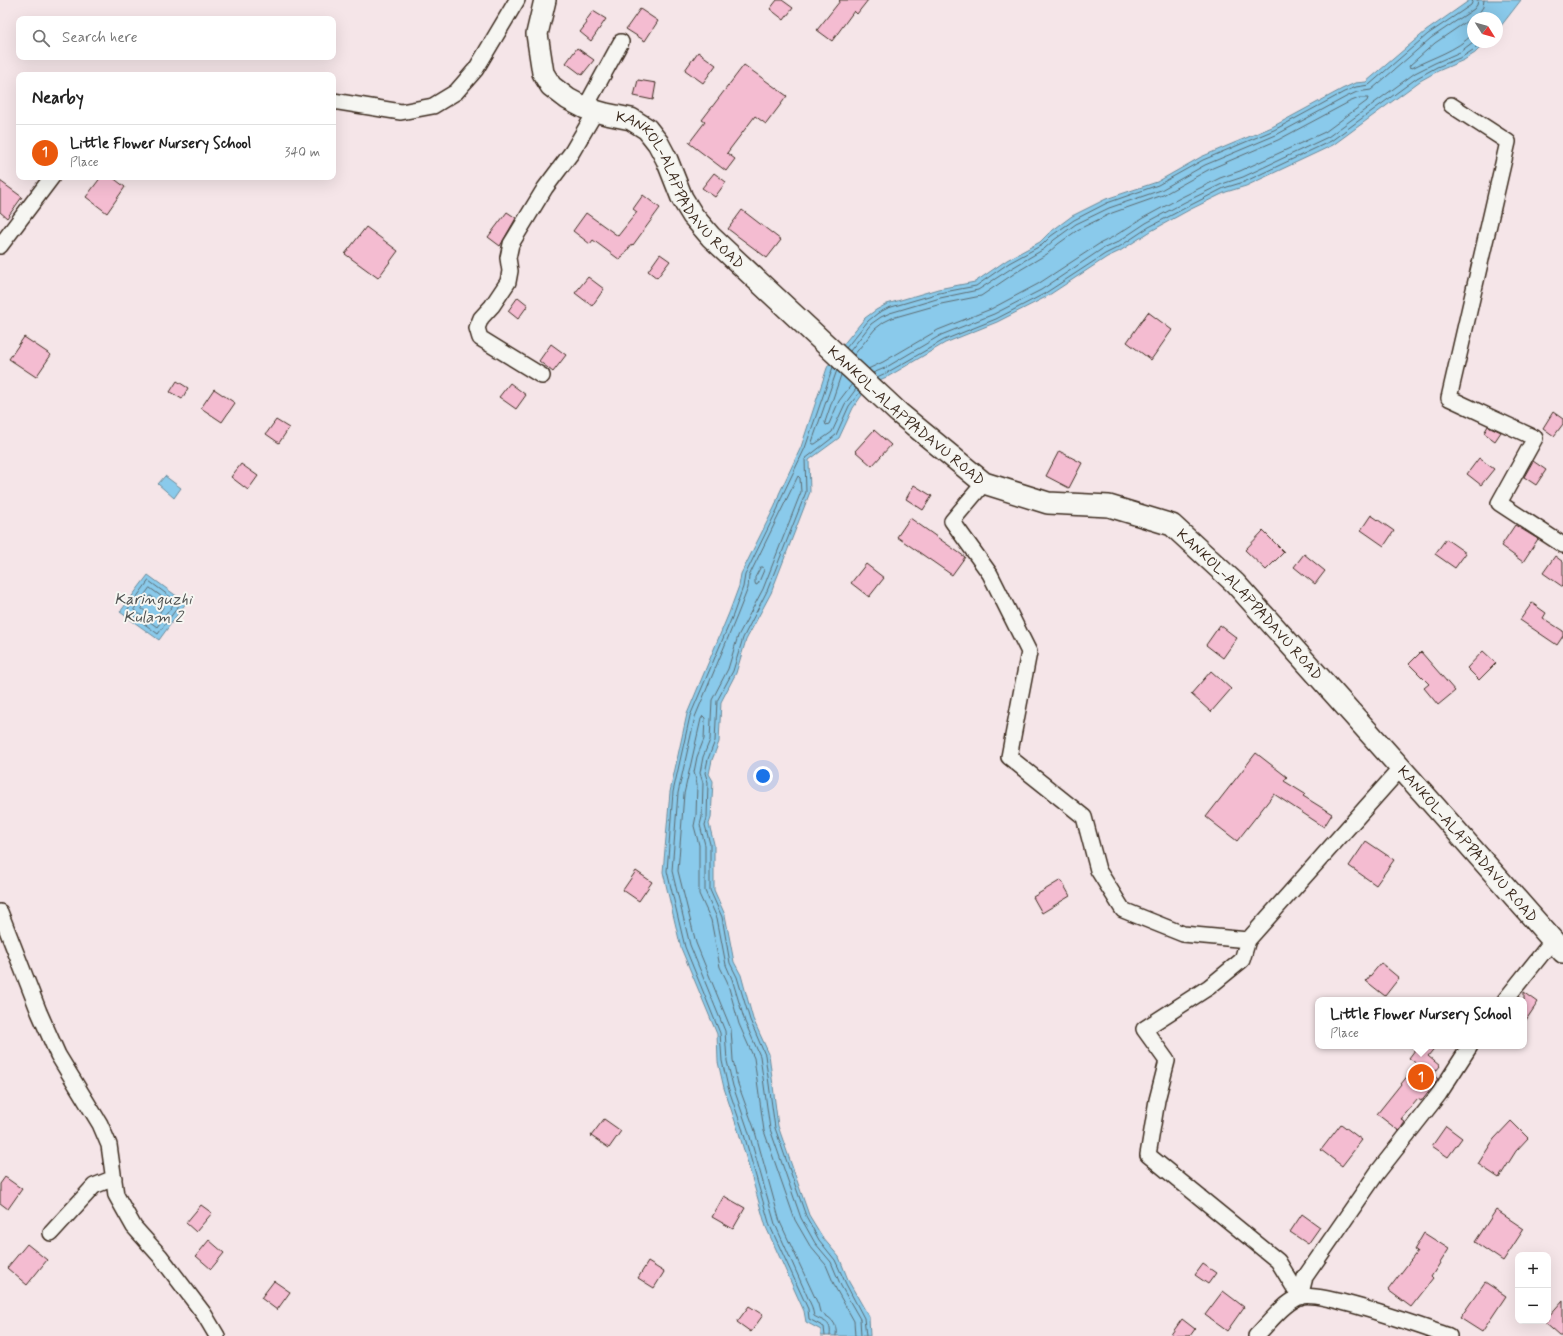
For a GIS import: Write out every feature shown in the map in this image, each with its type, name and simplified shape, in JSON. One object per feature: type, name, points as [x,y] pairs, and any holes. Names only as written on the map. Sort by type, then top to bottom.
[{"type":"main road","name":"KANKOL-ALAPPADAVU ROAD","points":[[545,0],[537,34],[543,73],[551,86],[568,99],[591,109],[631,119],[647,129],[658,143],[664,154],[682,198],[692,216],[711,237],[899,413],[984,483],[1048,503],[1109,506],[1172,525],[1235,583],[1558,946]]},
{"type":"street","points":[[336,101],[401,112],[433,106],[456,92],[476,69],[518,0]]},
{"type":"street","points":[[542,376],[480,338],[477,328],[481,318],[492,306],[508,282],[510,271],[508,258],[511,244],[545,188],[572,152],[622,42]]},
{"type":"street","points":[[1451,105],[1508,142],[1449,398],[1535,438],[1499,502],[1563,545]]},
{"type":"street","points":[[0,246],[50,180]]},
{"type":"street","points":[[984,483],[952,521],[990,574],[1029,652],[1009,757],[1084,817],[1098,870],[1123,910],[1183,934],[1248,940]]},
{"type":"street","points":[[1300,1297],[1278,1261],[1148,1155],[1157,1100],[1167,1061],[1144,1029],[1209,987],[1242,960],[1248,940],[1401,768]]},
{"type":"street","points":[[0,912],[38,1012],[58,1055],[100,1124],[109,1145],[116,1195],[134,1227],[160,1256],[204,1314],[217,1336]]},
{"type":"street","points":[[1508,997],[1558,946]]},
{"type":"street","points":[[1300,1297],[1305,1277],[1377,1173],[1439,1094],[1468,1049]]},
{"type":"street","points":[[51,1233],[94,1186],[114,1178]]},
{"type":"street","points":[[1256,1336],[1281,1310],[1300,1297],[1311,1295],[1329,1298],[1449,1336]]},
{"type":"water","points":[[1470,0],[1521,0],[1503,23],[1503,12],[1467,12],[1467,48],[1480,48],[1475,53],[1464,60],[1438,71],[1420,81],[1333,145],[1246,186],[1226,192],[1189,210],[1151,231],[1120,251],[1107,257],[1046,297],[997,322],[945,343],[889,376],[877,381],[862,395],[853,408],[839,438],[809,460],[810,492],[771,593],[746,640],[736,673],[721,702],[719,742],[712,760],[709,774],[713,781],[711,818],[709,824],[714,844],[714,890],[725,915],[734,962],[741,975],[753,1019],[769,1054],[778,1126],[809,1215],[823,1238],[839,1257],[849,1282],[869,1317],[870,1336],[821,1336],[821,1330],[806,1322],[804,1311],[766,1227],[739,1133],[724,1088],[718,1062],[717,1034],[681,948],[663,872],[670,792],[687,714],[729,613],[739,586],[741,574],[775,506],[801,447],[827,368],[833,357],[865,318],[876,310],[887,304],[938,289],[975,282],[1007,260],[1040,242],[1049,233],[1072,216],[1106,199],[1157,182],[1201,157],[1272,127],[1342,89],[1355,83],[1366,82],[1426,31]]},
{"type":"water","points":[[165,476],[181,488],[174,498],[158,484]]},
{"type":"water","name":"Karinguzhi Kulam 2","points":[[148,575],[186,603],[159,640],[120,612]]},
{"type":"building","points":[[777,0],[782,0],[793,8],[784,20],[770,9]]},
{"type":"building","points":[[839,0],[868,0],[857,14],[854,11],[832,41],[817,30],[840,1]]},
{"type":"building","points":[[640,9],[658,21],[645,41],[626,29]]},
{"type":"building","points":[[593,11],[606,19],[591,41],[580,32],[587,23],[585,22]]},
{"type":"building","points":[[577,48],[594,60],[582,75],[566,63]]},
{"type":"building","points":[[698,52],[716,65],[703,83],[685,70]]},
{"type":"building","points":[[744,65],[787,96],[766,124],[755,116],[727,153],[735,159],[726,171],[689,143],[705,122],[702,120]]},
{"type":"building","points":[[638,80],[656,83],[653,100],[634,96]]},
{"type":"building","points":[[714,173],[726,182],[715,197],[702,188]]},
{"type":"building","points":[[99,180],[116,180],[125,187],[107,213],[86,197]]},
{"type":"building","points":[[0,181],[22,197],[7,218],[0,212]]},
{"type":"building","points":[[643,195],[660,208],[620,260],[593,240],[590,244],[573,231],[586,213],[618,236],[637,212],[633,209]]},
{"type":"building","points":[[742,210],[781,240],[767,258],[728,229]]},
{"type":"building","points":[[507,212],[516,218],[500,246],[488,237]]},
{"type":"building","points":[[366,227],[398,251],[378,278],[345,254]]},
{"type":"building","points":[[660,254],[670,261],[657,278],[648,271]]},
{"type":"building","points":[[588,277],[604,289],[592,306],[575,293]]},
{"type":"building","points":[[518,297],[528,305],[518,319],[508,311]]},
{"type":"building","points":[[1148,312],[1172,330],[1151,360],[1127,342]]},
{"type":"building","points":[[24,337],[51,355],[36,377],[9,359]]},
{"type":"building","points":[[551,344],[566,355],[553,372],[539,361]]},
{"type":"building","points":[[177,381],[188,388],[182,399],[170,392]]},
{"type":"building","points":[[510,383],[526,395],[516,409],[499,397]]},
{"type":"building","points":[[214,389],[235,403],[222,422],[201,408]]},
{"type":"building","points":[[1553,412],[1563,419],[1563,424],[1554,436],[1543,428]]},
{"type":"building","points":[[276,420],[289,428],[279,443],[266,434]]},
{"type":"building","points":[[1488,426],[1501,432],[1495,441],[1484,433]]},
{"type":"building","points":[[874,430],[891,445],[872,466],[855,451]]},
{"type":"building","points":[[1059,451],[1082,463],[1069,488],[1046,476]]},
{"type":"building","points":[[1479,458],[1494,469],[1481,485],[1467,474]]},
{"type":"building","points":[[1533,461],[1546,470],[1536,485],[1524,477]]},
{"type":"building","points":[[241,464],[258,476],[248,490],[231,477]]},
{"type":"building","points":[[914,485],[932,496],[923,510],[906,499]]},
{"type":"building","points":[[1371,515],[1394,531],[1384,546],[1361,530]]},
{"type":"building","points":[[910,518],[965,557],[952,575],[897,537]]},
{"type":"building","points":[[1515,525],[1538,539],[1523,562],[1501,546]]},
{"type":"building","points":[[1263,531],[1284,552],[1266,570],[1245,550]]},
{"type":"building","points":[[1446,539],[1466,553],[1455,568],[1435,554]]},
{"type":"building","points":[[1304,554],[1325,571],[1315,584],[1294,567]]},
{"type":"building","points":[[1555,556],[1563,562],[1563,587],[1543,573]]},
{"type":"building","points":[[866,564],[884,578],[869,597],[851,583]]},
{"type":"building","points":[[1532,603],[1546,613],[1543,618],[1563,631],[1563,636],[1557,645],[1520,620]]},
{"type":"building","points":[[1220,625],[1237,638],[1223,658],[1206,645]]},
{"type":"building","points":[[1483,651],[1496,663],[1479,680],[1467,668]]},
{"type":"building","points":[[1421,652],[1455,691],[1438,705],[1424,688],[1429,684],[1409,664]]},
{"type":"building","points":[[1211,671],[1231,689],[1211,712],[1191,694]]},
{"type":"building","points":[[1256,753],[1287,777],[1284,781],[1305,794],[1303,796],[1332,814],[1324,827],[1274,794],[1237,841],[1206,817]]},
{"type":"building","points":[[1366,841],[1394,860],[1376,885],[1349,866]]},
{"type":"building","points":[[636,871],[652,882],[639,901],[623,890]]},
{"type":"building","points":[[1061,880],[1070,896],[1042,913],[1033,897]]},
{"type":"building","points":[[1381,963],[1399,978],[1385,996],[1366,981]]},
{"type":"building","points":[[1524,992],[1538,1002],[1527,1018],[1527,997],[1524,997]]},
{"type":"building","points":[[1416,1049],[1434,1049],[1428,1056],[1440,1066],[1433,1075],[1438,1079],[1421,1101],[1418,1099],[1401,1119],[1405,1122],[1399,1131],[1377,1114],[1417,1064],[1409,1058]]},
{"type":"building","points":[[604,1119],[621,1131],[609,1148],[591,1136]]},
{"type":"building","points":[[1511,1121],[1528,1138],[1516,1151],[1499,1178],[1478,1164],[1494,1139]]},
{"type":"building","points":[[1341,1124],[1362,1140],[1342,1166],[1321,1150]]},
{"type":"building","points":[[1446,1126],[1462,1138],[1448,1157],[1432,1146]]},
{"type":"building","points":[[5,1177],[22,1189],[8,1209],[0,1203],[0,1184]]},
{"type":"building","points":[[724,1196],[745,1208],[733,1229],[712,1217]]},
{"type":"building","points":[[201,1205],[212,1213],[196,1232],[186,1223]]},
{"type":"building","points":[[1496,1210],[1524,1229],[1503,1261],[1475,1242]]},
{"type":"building","points":[[1302,1214],[1320,1227],[1308,1244],[1290,1232]]},
{"type":"building","points":[[1424,1233],[1449,1249],[1431,1277],[1433,1279],[1411,1307],[1388,1290],[1417,1252],[1414,1250]]},
{"type":"building","points":[[209,1240],[224,1253],[211,1269],[196,1256]]},
{"type":"building","points":[[27,1244],[47,1260],[27,1285],[7,1268]]},
{"type":"building","points":[[648,1262],[664,1272],[654,1288],[638,1278]]},
{"type":"building","points":[[1203,1264],[1216,1273],[1208,1284],[1195,1275]]},
{"type":"building","points":[[274,1281],[290,1292],[277,1310],[261,1298]]},
{"type":"building","points":[[1485,1282],[1506,1296],[1482,1332],[1460,1318]]},
{"type":"building","points":[[1223,1291],[1244,1307],[1227,1331],[1205,1315]]},
{"type":"building","points":[[1563,1300],[1563,1336],[1560,1336],[1546,1324],[1551,1324],[1551,1314]]},
{"type":"building","points":[[749,1306],[763,1315],[751,1332],[737,1322]]},
{"type":"building","points":[[1182,1319],[1195,1329],[1190,1336],[1170,1336]]},
{"type":"place","name":"Little Flower Nursery School","points":[[1421,1077]]}]
